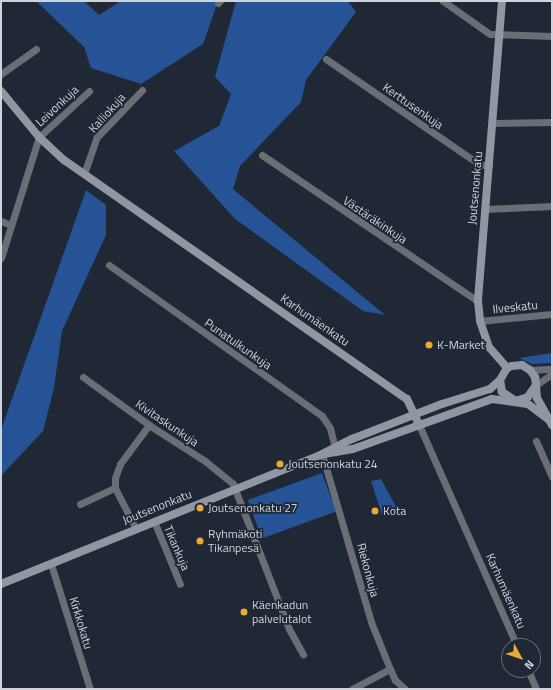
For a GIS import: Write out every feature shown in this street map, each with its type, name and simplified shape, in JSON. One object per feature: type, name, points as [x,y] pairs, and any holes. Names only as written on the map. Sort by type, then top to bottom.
[{"type":"main road","name":"Joutsenonkatu","points":[[502,1],[478,301],[480,321],[490,347],[507,368]]},
{"type":"main road","name":"Karhumäenkatu","points":[[1,91],[39,137],[84,174],[407,399],[420,425]]},
{"type":"main road","points":[[517,365],[530,370],[535,377],[537,398],[550,422],[528,404],[516,401],[502,392],[500,380],[507,368],[517,365]]},
{"type":"main road","name":"Joutsenonkatu","points":[[336,450],[416,415],[490,390],[500,380]]},
{"type":"main road","points":[[516,401],[528,397],[536,385]]},
{"type":"main road","name":"Joutsenonkatu","points":[[1,584],[322,454],[420,425],[492,399],[516,401]]},
{"type":"street","points":[[443,1],[490,34],[499,36],[552,36]]},
{"type":"street","points":[[1,74],[36,49]]},
{"type":"street","name":"Kerttusenkuja","points":[[326,59],[480,165],[489,165]]},
{"type":"street","name":"Kalliokuja","points":[[84,174],[97,138],[142,90]]},
{"type":"street","name":"Leivonkuja","points":[[39,137],[89,91]]},
{"type":"street","points":[[492,123],[552,122]]},
{"type":"street","points":[[1,258],[39,137]]},
{"type":"street","name":"Västäräkinkuja","points":[[262,155],[478,301]]},
{"type":"street","points":[[485,209],[552,206]]},
{"type":"street","points":[[1,221],[11,225]]},
{"type":"street","name":"Punatulkunkuja","points":[[109,266],[322,416],[330,428],[336,450]]},
{"type":"street","name":"Ilveskatu","points":[[480,321],[552,314]]},
{"type":"street","points":[[530,370],[552,369]]},
{"type":"street","points":[[536,385],[552,374]]},
{"type":"street","name":"Kivitaskunkuja","points":[[83,377],[148,425],[205,461],[237,488]]},
{"type":"street","points":[[136,529],[115,488],[120,464],[148,425]]},
{"type":"street","name":"Karhumäenkatu","points":[[420,425],[513,638]]},
{"type":"street","points":[[536,441],[552,478]]},
{"type":"street","name":"Riekonkuja","points":[[322,454],[371,622],[390,669],[404,689]]},
{"type":"street","points":[[80,504],[115,488]]},
{"type":"street","points":[[237,488],[289,629],[303,654]]},
{"type":"street","name":"Tikankuja","points":[[154,521],[180,584]]},
{"type":"street","name":"Kirkkokatu","points":[[51,564],[90,689]]},
{"type":"street","points":[[352,689],[390,669]]},
{"type":"street","points":[[531,678],[536,689]]},
{"type":"shaded area","points":[[36,1],[84,1],[99,15],[121,1],[218,1],[203,44],[141,84],[91,68],[84,47]]},
{"type":"shaded area","points":[[236,1],[348,1],[356,12],[306,80],[301,102],[240,166],[233,189],[385,315],[363,311],[235,219],[174,151],[219,126],[231,94],[215,77]]},
{"type":"shaded area","points":[[86,190],[106,205],[106,235],[62,331],[54,388],[43,431],[1,476],[1,430]]},
{"type":"shaded area","points":[[552,353],[552,363],[532,364],[519,358]]},
{"type":"shaded area","points":[[322,473],[336,512],[262,539],[248,500]]},
{"type":"shaded area","points":[[381,479],[399,512],[382,515],[371,481]]},
{"type":"place","name":"K-Market","points":[[429,345]]},
{"type":"place","name":"Joutsenonkatu 24","points":[[280,464]]},
{"type":"place","name":"Joutsenonkatu 27","points":[[200,508]]},
{"type":"place","name":"Kota","points":[[375,511]]},
{"type":"place","name":"Ryhmäkoti Tikanpesä","points":[[200,541]]},
{"type":"place","name":"Käenkadun palvelutalot","points":[[244,612]]}]
